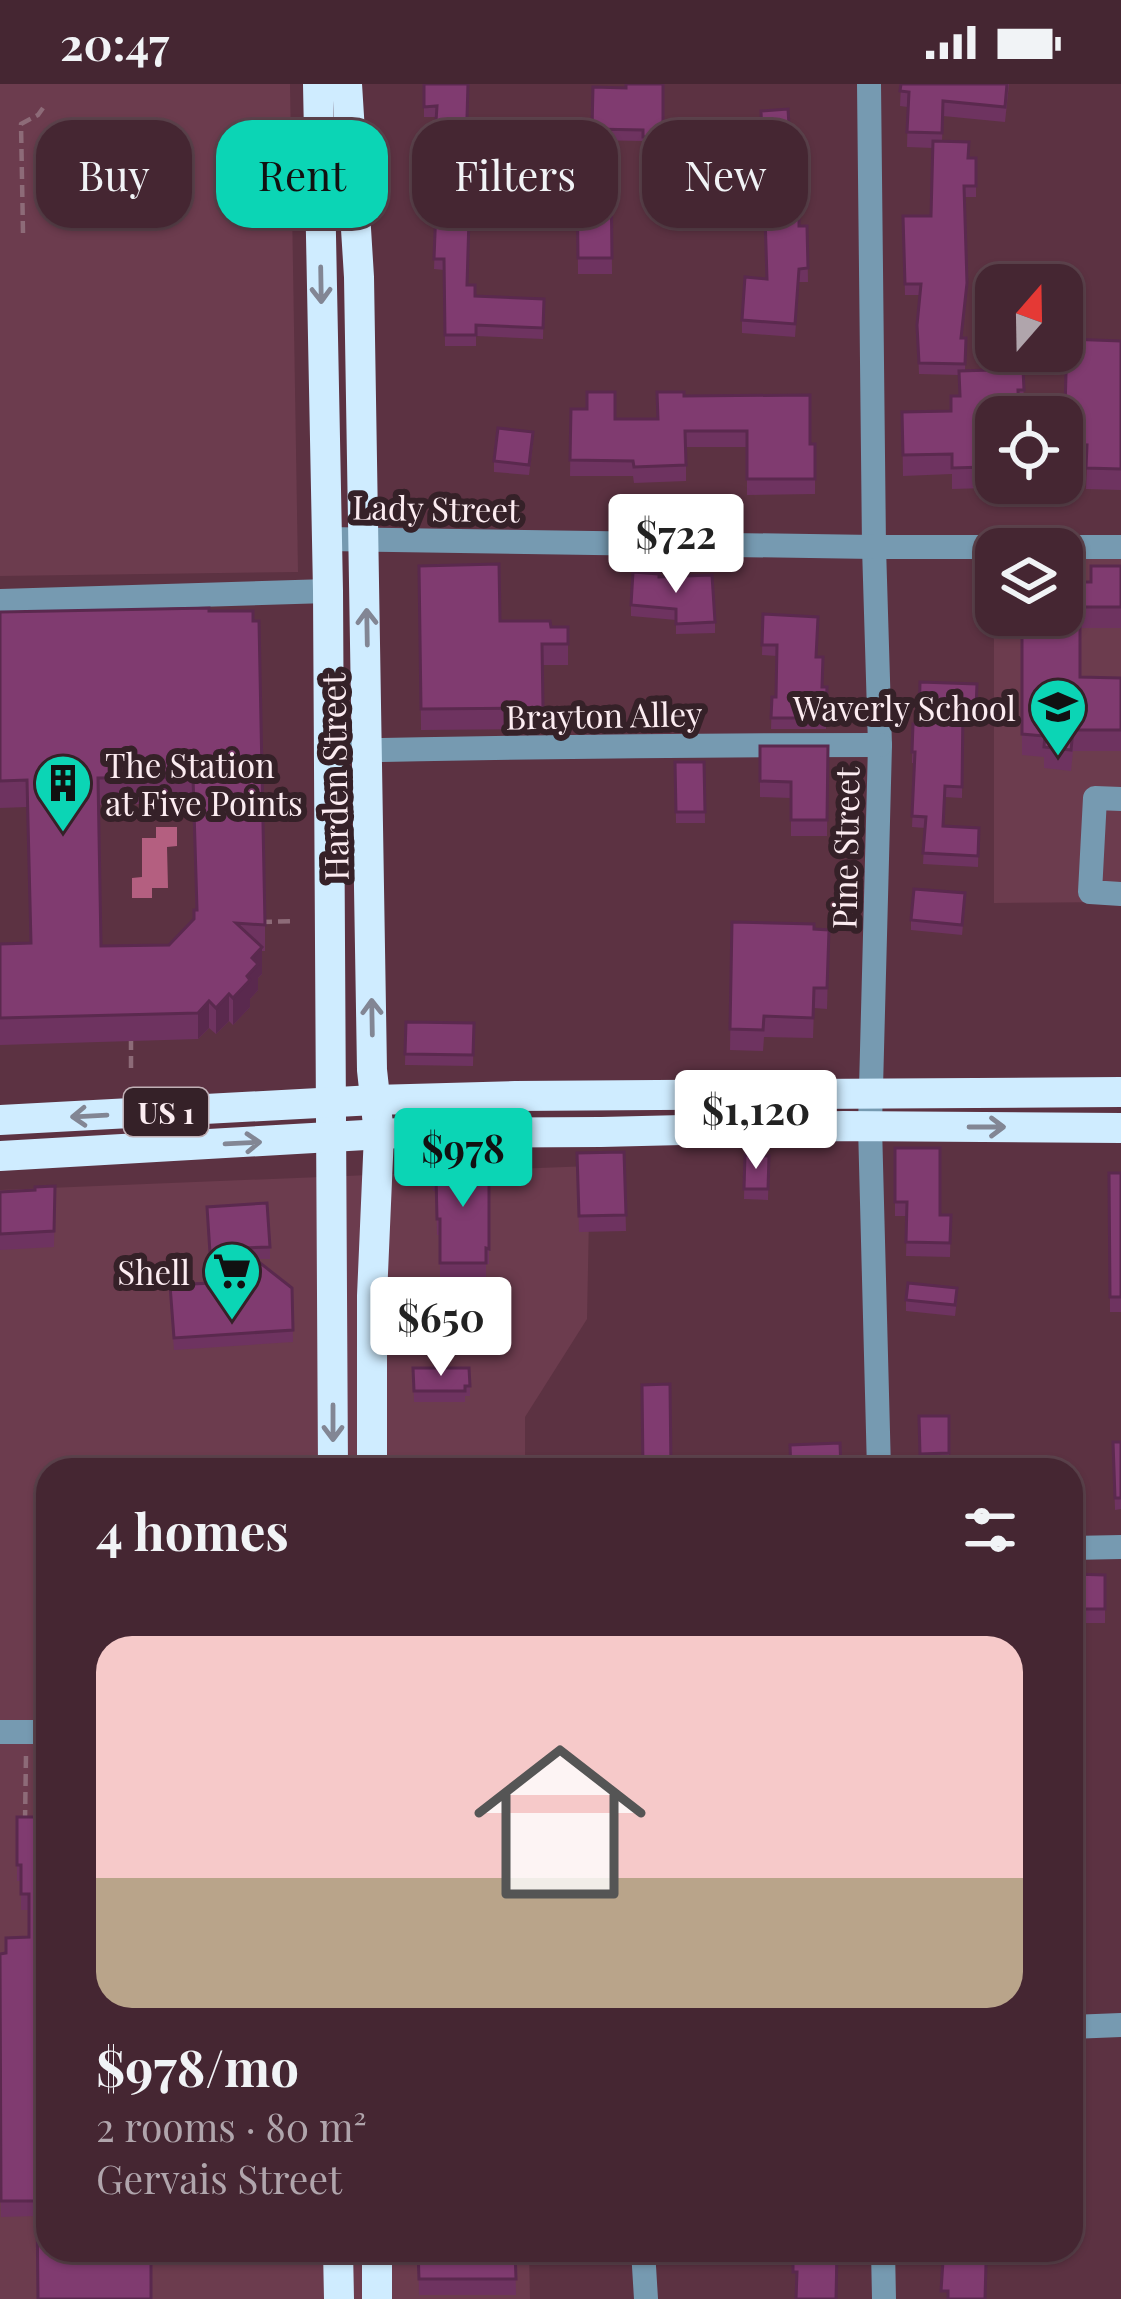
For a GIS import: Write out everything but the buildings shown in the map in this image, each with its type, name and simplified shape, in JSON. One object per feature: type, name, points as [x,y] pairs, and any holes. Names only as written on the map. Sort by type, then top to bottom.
[{"type":"main road","name":"Harden Street","points":[[319,84],[328,591],[333,1458]]},
{"type":"main road","name":"Harden Street","points":[[347,84],[359,277],[374,1100],[379,1134],[372,1458]]},
{"type":"main road","name":"US 1","points":[[0,1120],[515,1096],[1121,1092]]},
{"type":"main road","points":[[0,1156],[379,1134],[870,1126],[1121,1128]]},
{"type":"main road","points":[[338,2262],[339,2299]]},
{"type":"main road","points":[[377,2262],[377,2299]]},
{"type":"street","name":"Pine Street","points":[[869,84],[880,745],[870,1126],[879,1458]]},
{"type":"street","name":"Lady Street","points":[[326,539],[1121,547]]},
{"type":"street","points":[[0,601],[328,591]]},
{"type":"street","name":"Brayton Alley","points":[[329,751],[880,745]]},
{"type":"street","points":[[1121,799],[1095,798],[1090,892],[1121,893]]},
{"type":"street","points":[[1083,1548],[1121,1547]]},
{"type":"street","points":[[0,1732],[36,1732]]},
{"type":"street","points":[[1083,2027],[1121,2025]]},
{"type":"street","points":[[644,2262],[646,2299]]},
{"type":"street","points":[[883,2262],[884,2299]]},
{"type":"path","points":[[23,232],[21,124],[43,109]]},
{"type":"path","points":[[258,922],[296,921]]},
{"type":"path","points":[[131,1030],[131,1074]]},
{"type":"path","points":[[25,1833],[26,1776]]},
{"type":"shaded area","points":[[0,84],[290,84],[291,120],[216,120],[216,228],[292,228],[298,572],[0,576]]},
{"type":"shaded area","name":"Waverly School","points":[[1083,547],[1121,547],[1121,902],[994,903],[994,636],[1083,636]]},
{"type":"shaded area","points":[[156,827],[177,827],[177,846],[167,847],[168,888],[152,888],[152,898],[132,898],[132,878],[142,877],[142,838],[156,838]]},
{"type":"shaded area","points":[[590,1166],[587,1319],[525,1417],[525,1458],[36,1458],[36,2262],[529,2262],[530,2299],[0,2299],[0,1190]]},
{"type":"place","name":"Waverly School","points":[[1058,758]]},
{"type":"place","name":"The Station at Five Points","points":[[63,834]]},
{"type":"place","name":"Shell","points":[[232,1322]]}]
